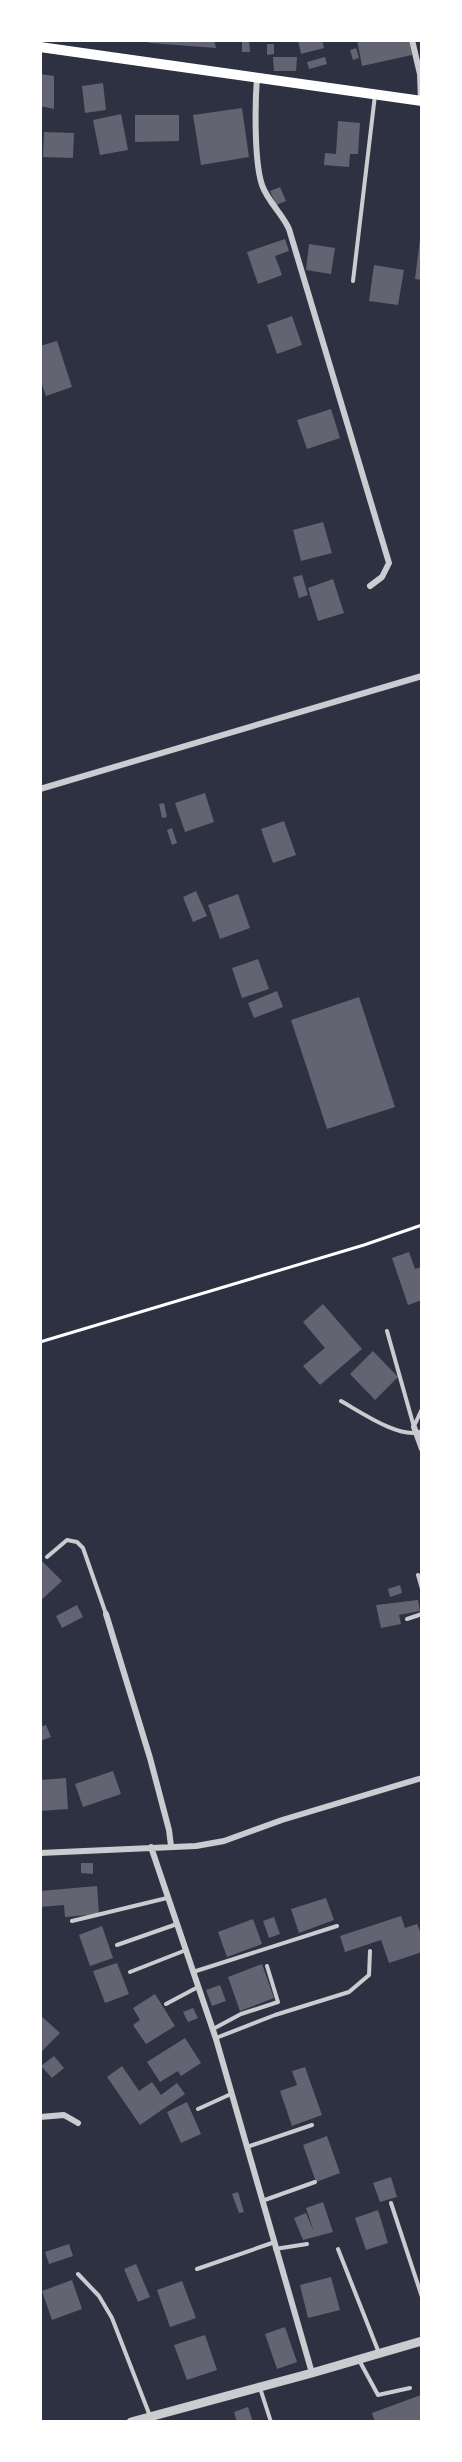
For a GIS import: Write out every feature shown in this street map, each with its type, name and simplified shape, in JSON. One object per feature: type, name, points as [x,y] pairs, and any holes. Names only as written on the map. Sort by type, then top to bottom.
[{"type":"main road","points":[[40,47],[421,101]]},
{"type":"street","points":[[412,40],[420,74],[421,101]]},
{"type":"street","points":[[257,78],[255,103],[259,172],[262,186],[288,229],[389,563],[382,577],[370,586]]},
{"type":"street","points":[[40,789],[422,675]]},
{"type":"street","points":[[417,1430],[422,1449]]},
{"type":"street","points":[[106,1614],[150,1758],[171,1846]]},
{"type":"street","points":[[40,1853],[196,1846],[224,1841],[282,1820],[422,1778]]},
{"type":"street","points":[[151,1847],[216,2039],[273,2246],[312,2373]]},
{"type":"street","points":[[40,2117],[64,2115],[78,2123]]},
{"type":"street","points":[[130,2421],[422,2341]]},
{"type":"lane","points":[[353,280],[375,94]]},
{"type":"lane","points":[[387,1331],[417,1430]]},
{"type":"lane","points":[[342,1401],[393,1429],[417,1430]]},
{"type":"lane","points":[[417,1430],[422,1409]]},
{"type":"lane","points":[[47,1557],[67,1540],[77,1542],[83,1548],[106,1614]]},
{"type":"lane","points":[[418,1575],[422,1589]]},
{"type":"lane","points":[[407,1619],[422,1614]]},
{"type":"lane","points":[[72,1921],[168,1897]]},
{"type":"lane","points":[[117,1944],[177,1924]]},
{"type":"lane","points":[[193,1972],[337,1926]]},
{"type":"lane","points":[[130,1972],[186,1950]]},
{"type":"lane","points":[[216,2039],[275,2015],[350,1992],[369,1975],[370,1952]]},
{"type":"lane","points":[[212,2029],[241,2014],[278,2002],[267,1966]]},
{"type":"lane","points":[[165,2004],[198,1987]]},
{"type":"lane","points":[[198,2109],[231,2094]]},
{"type":"lane","points":[[246,2147],[312,2125]]},
{"type":"lane","points":[[261,2202],[315,2182]]},
{"type":"lane","points":[[391,2203],[422,2297]]},
{"type":"lane","points":[[197,2269],[273,2246],[307,2244]]},
{"type":"lane","points":[[338,2248],[379,2353]]},
{"type":"lane","points":[[78,2274],[99,2296],[112,2318],[145,2418]]},
{"type":"lane","points":[[359,2360],[378,2396],[410,2388]]},
{"type":"lane","points":[[260,2387],[271,2421]]},
{"type":"path","points":[[40,1342],[354,1248],[422,1225]]},
{"type":"building","points":[[141,40],[214,40],[216,48],[150,43]]},
{"type":"building","points":[[242,40],[249,40],[250,52],[242,52]]},
{"type":"building","points":[[298,40],[322,40],[324,48],[301,54]]},
{"type":"building","points":[[357,40],[409,40],[412,55],[362,66]]},
{"type":"building","points":[[267,44],[274,44],[274,54],[267,55]]},
{"type":"building","points":[[356,48],[359,58],[353,60],[350,50]]},
{"type":"building","points":[[273,57],[297,57],[296,71],[274,71]]},
{"type":"building","points":[[325,57],[327,64],[309,69],[307,62]]},
{"type":"building","points":[[40,74],[54,76],[54,109],[40,106]]},
{"type":"building","points":[[103,83],[106,110],[85,113],[82,86]]},
{"type":"building","points":[[242,108],[249,157],[201,165],[193,115]]},
{"type":"building","points":[[121,114],[128,150],[100,155],[93,120]]},
{"type":"building","points":[[135,115],[179,115],[179,141],[135,142]]},
{"type":"building","points":[[338,121],[360,123],[358,154],[350,154],[349,167],[324,165],[325,153],[336,154]]},
{"type":"building","points":[[44,132],[74,133],[73,158],[43,157]]},
{"type":"building","points":[[280,187],[286,201],[276,205],[270,191]]},
{"type":"building","points":[[285,239],[289,251],[275,256],[282,275],[258,284],[247,252]]},
{"type":"building","points":[[420,239],[422,239],[422,280],[415,279]]},
{"type":"building","points":[[309,244],[335,248],[331,274],[306,270]]},
{"type":"building","points":[[374,265],[404,270],[398,305],[369,301]]},
{"type":"building","points":[[292,316],[302,345],[277,354],[267,325]]},
{"type":"building","points":[[57,341],[72,387],[46,396],[40,379],[40,346]]},
{"type":"building","points":[[331,409],[340,438],[307,449],[297,420]]},
{"type":"building","points":[[323,522],[332,553],[301,561],[293,530]]},
{"type":"building","points":[[302,575],[308,595],[299,598],[293,577]]},
{"type":"building","points":[[333,579],[344,613],[318,621],[308,588]]},
{"type":"building","points":[[205,793],[214,822],[185,832],[175,803]]},
{"type":"building","points":[[164,803],[167,817],[162,818],[159,804]]},
{"type":"building","points":[[284,821],[296,855],[273,863],[261,829]]},
{"type":"building","points":[[172,828],[177,843],[172,845],[167,830]]},
{"type":"building","points":[[196,891],[207,916],[193,922],[183,897]]},
{"type":"building","points":[[238,894],[250,928],[220,939],[208,905]]},
{"type":"building","points":[[258,959],[269,989],[242,998],[232,968]]},
{"type":"building","points":[[277,991],[283,1007],[254,1018],[248,1003]]},
{"type":"building","points":[[359,997],[395,1107],[327,1129],[291,1020]]},
{"type":"building","points":[[409,1252],[415,1269],[422,1267],[422,1300],[408,1305],[392,1258]]},
{"type":"building","points":[[323,1304],[362,1349],[320,1385],[303,1366],[325,1348],[303,1322]]},
{"type":"building","points":[[373,1351],[398,1377],[375,1400],[350,1374]]},
{"type":"building","points":[[40,1559],[62,1581],[40,1601]]},
{"type":"building","points":[[400,1585],[402,1593],[390,1597],[388,1589]]},
{"type":"building","points":[[418,1600],[420,1611],[399,1615],[401,1624],[381,1628],[376,1605]]},
{"type":"building","points":[[77,1605],[83,1617],[62,1628],[56,1616]]},
{"type":"building","points":[[46,1725],[51,1737],[40,1741],[40,1727]]},
{"type":"building","points":[[113,1771],[121,1794],[83,1807],[75,1784]]},
{"type":"building","points":[[66,1778],[68,1809],[40,1811],[40,1780]]},
{"type":"building","points":[[81,1863],[93,1863],[93,1874],[81,1873]]},
{"type":"building","points":[[97,1886],[99,1914],[65,1917],[64,1905],[40,1907],[40,1891]]},
{"type":"building","points":[[326,1898],[334,1920],[299,1933],[291,1909]]},
{"type":"building","points":[[401,1916],[405,1928],[417,1924],[422,1936],[422,1952],[389,1963],[381,1940],[345,1952],[340,1936]]},
{"type":"building","points":[[274,1917],[280,1934],[269,1938],[263,1921]]},
{"type":"building","points":[[253,1919],[262,1944],[227,1957],[218,1932]]},
{"type":"building","points":[[102,1926],[113,1958],[90,1966],[79,1935]]},
{"type":"building","points":[[117,1963],[129,1994],[105,2003],[93,1971]]},
{"type":"building","points":[[262,1964],[274,1998],[240,2011],[228,1977]]},
{"type":"building","points":[[220,1985],[226,2001],[212,2006],[206,1990]]},
{"type":"building","points":[[155,1994],[175,2026],[146,2044],[133,2025],[140,2020],[133,2008]]},
{"type":"building","points":[[193,2008],[198,2018],[188,2022],[183,2012]]},
{"type":"building","points":[[40,2015],[60,2033],[40,2053]]},
{"type":"building","points":[[185,2038],[201,2063],[181,2076],[178,2071],[160,2082],[147,2062]]},
{"type":"building","points":[[54,2056],[64,2068],[52,2078],[41,2066]]},
{"type":"building","points":[[122,2066],[139,2091],[152,2082],[161,2095],[177,2083],[185,2094],[140,2125],[107,2077]]},
{"type":"building","points":[[305,2067],[322,2115],[292,2126],[280,2091],[297,2085],[292,2071]]},
{"type":"building","points":[[187,2102],[201,2134],[181,2143],[167,2112]]},
{"type":"building","points":[[327,2136],[340,2173],[316,2182],[303,2145]]},
{"type":"building","points":[[391,2177],[397,2197],[380,2202],[373,2183]]},
{"type":"building","points":[[238,2192],[244,2212],[239,2213],[232,2194]]},
{"type":"building","points":[[323,2202],[333,2232],[303,2240],[294,2218],[306,2213],[314,2232],[306,2208]]},
{"type":"building","points":[[378,2210],[388,2243],[366,2250],[355,2218]]},
{"type":"building","points":[[69,2244],[73,2256],[49,2264],[45,2252]]},
{"type":"building","points":[[136,2264],[150,2297],[138,2302],[124,2269]]},
{"type":"building","points":[[331,2277],[340,2310],[308,2318],[300,2285]]},
{"type":"building","points":[[72,2280],[82,2309],[52,2320],[42,2291]]},
{"type":"building","points":[[182,2281],[196,2318],[170,2327],[157,2290]]},
{"type":"building","points":[[285,2327],[297,2362],[277,2369],[265,2334]]},
{"type":"building","points":[[205,2335],[217,2370],[187,2380],[174,2345]]},
{"type":"building","points":[[421,2395],[422,2422],[375,2422],[372,2413]]},
{"type":"building","points":[[248,2407],[253,2422],[237,2422],[234,2412]]}]
